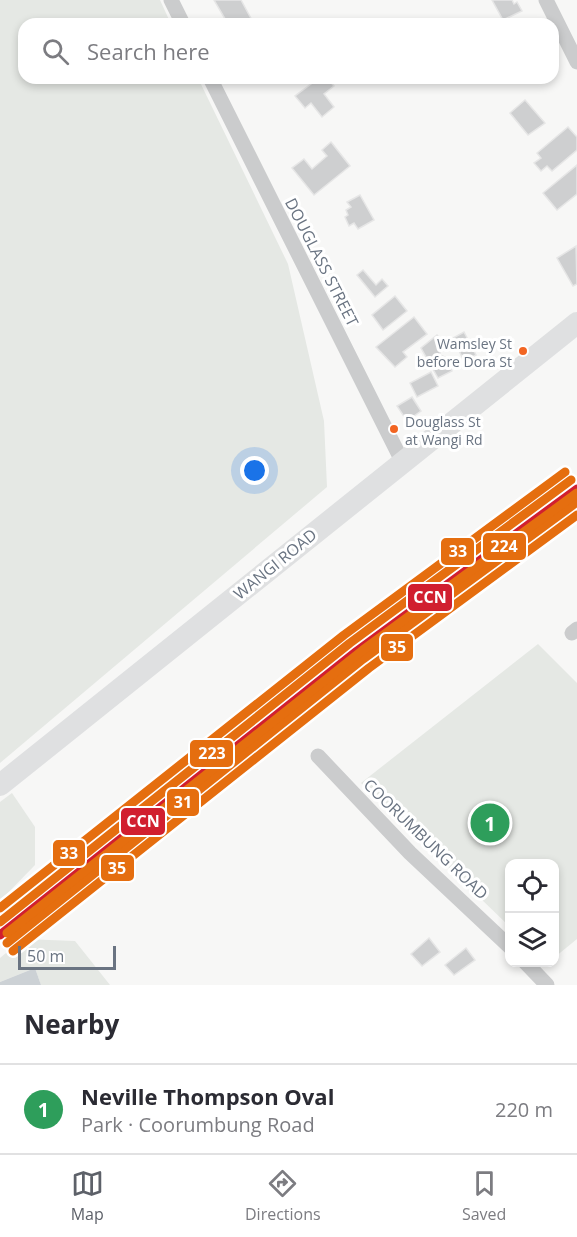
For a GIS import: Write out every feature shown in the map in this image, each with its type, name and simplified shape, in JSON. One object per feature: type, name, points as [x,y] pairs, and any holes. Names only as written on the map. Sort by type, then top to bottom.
[{"type":"main road","points":[[550,343],[577,323]]},
{"type":"main road","points":[[550,343],[577,329]]},
{"type":"main road","name":"WANGI ROAD","points":[[0,785],[550,343]]},
{"type":"street","points":[[171,0],[180,18]]},
{"type":"street","points":[[546,0],[555,18]]},
{"type":"street","points":[[559,26],[577,62]]},
{"type":"street","name":"DOUGLASS STREET","points":[[213,84],[402,461]]},
{"type":"street","name":"COORUMBUNG ROAD","points":[[318,756],[410,853],[505,942]]},
{"type":"street","points":[[529,967],[547,985]]},
{"type":"shaded area","points":[[0,0],[160,0],[168,18],[18,18],[18,84],[201,84],[288,264],[324,421],[327,487],[0,763]]},
{"type":"shaded area","points":[[538,644],[577,683],[577,939],[559,954],[559,859],[505,859],[505,922],[361,783]]},
{"type":"shaded area","points":[[12,793],[35,827],[35,865],[0,901],[0,802]]},
{"type":"shaded area","points":[[23,939],[75,941],[110,985],[41,985],[35,968],[0,982],[0,958]]},
{"type":"shaded area","points":[[35,968],[41,985],[0,985],[0,982]]},
{"type":"building","points":[[214,0],[241,0],[251,18],[224,18]]},
{"type":"building","points":[[492,0],[512,0],[514,4],[517,2],[522,11],[502,18]]},
{"type":"building","points":[[311,84],[332,84],[334,86],[324,94],[334,107],[322,117],[311,103],[305,108],[295,96]]},
{"type":"building","points":[[525,100],[545,123],[528,135],[510,113]]},
{"type":"building","points":[[568,127],[577,137],[577,150],[552,171],[547,166],[541,171],[534,163],[541,158],[537,153]]},
{"type":"building","points":[[331,142],[350,166],[314,195],[292,168],[304,159],[312,169],[327,156],[322,150]]},
{"type":"building","points":[[577,165],[577,194],[557,210],[543,193]]},
{"type":"building","points":[[360,195],[374,220],[358,229],[354,223],[349,226],[345,217],[348,215],[346,210],[351,207],[347,202]]},
{"type":"building","points":[[576,246],[577,284],[573,286],[557,258]]},
{"type":"building","points":[[363,270],[376,285],[382,279],[388,286],[375,297],[357,275]]},
{"type":"building","points":[[395,296],[407,311],[383,330],[372,315]]},
{"type":"building","points":[[414,317],[427,334],[403,352],[407,357],[395,367],[376,347]]},
{"type":"building","points":[[464,332],[476,355],[464,361],[453,338]]},
{"type":"building","points":[[437,335],[445,344],[440,348],[440,355],[445,357],[452,371],[438,378],[421,348]]},
{"type":"building","points":[[431,372],[438,386],[417,397],[410,383]]},
{"type":"building","points":[[412,397],[421,411],[407,421],[397,406]]},
{"type":"building","points":[[429,938],[440,952],[422,966],[411,954]]},
{"type":"building","points":[[466,948],[475,960],[454,975],[445,965]]},
{"type":"transit line","name":"33","points":[[0,908],[344,635],[565,472]]},
{"type":"transit line","name":"223","points":[[0,922],[350,643],[571,480]]},
{"type":"transit line","name":"CCN","points":[[0,935],[357,651],[577,489]]},
{"type":"transit line","name":"224","points":[[7,933],[363,650],[577,493]]},
{"type":"transit line","name":"31","points":[[7,943],[363,659],[577,502]]},
{"type":"transit line","name":"35","points":[[13,951],[369,668],[577,515]]},
{"type":"place","name":"Wamsley St before Dora St","points":[[523,351]]},
{"type":"place","name":"Douglass St at Wangi Rd","points":[[394,429]]},
{"type":"place","name":"Neville Thompson Oval","points":[[490,823]]}]
